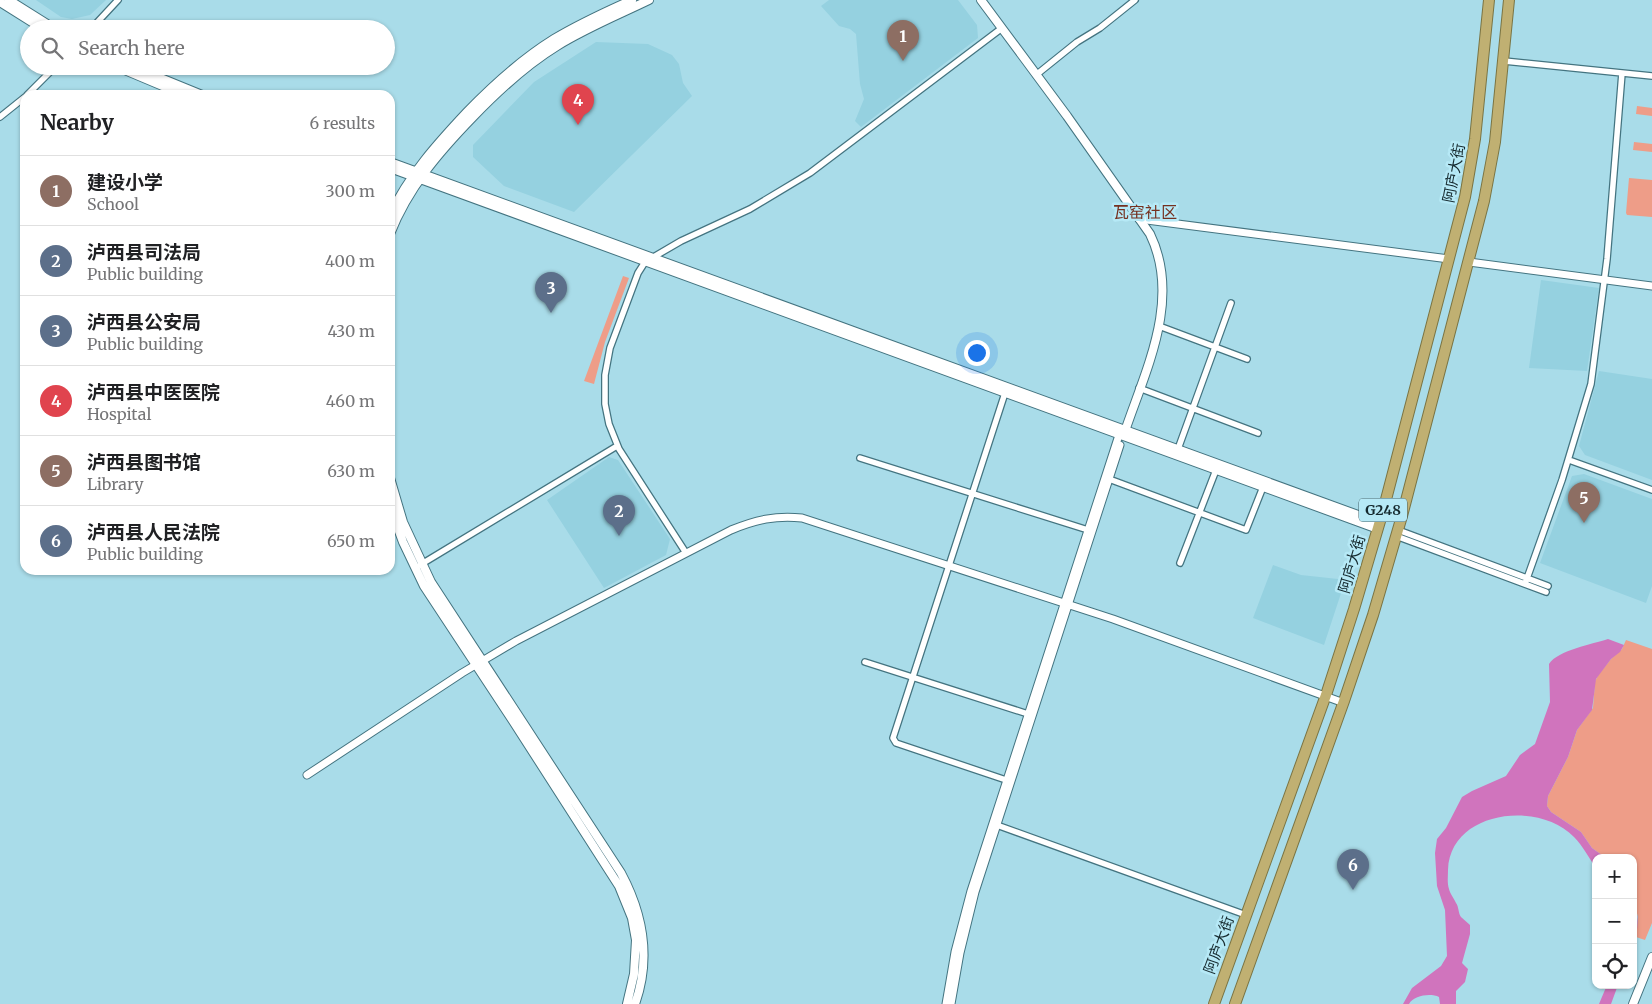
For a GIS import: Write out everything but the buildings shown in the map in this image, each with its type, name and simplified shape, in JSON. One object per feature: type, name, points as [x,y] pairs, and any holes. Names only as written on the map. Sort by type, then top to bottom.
[{"type":"highway","name":"阿庐大街","points":[[1214,1004],[1325,696],[1379,526],[1465,197],[1476,139],[1489,0]]},
{"type":"highway","name":"G248","points":[[1235,1004],[1344,703],[1397,533],[1469,262],[1489,179],[1495,142],[1509,0]]},
{"type":"main road","points":[[9,0],[41,20]]},
{"type":"main road","points":[[395,208],[437,143],[477,102],[525,60],[552,40],[632,0]]},
{"type":"main road","points":[[395,224],[418,175],[482,108],[536,60],[578,34],[649,0]]},
{"type":"main road","points":[[976,0],[1036,74],[1155,244],[1162,270],[1164,296],[1159,326],[1139,388],[1122,432]]},
{"type":"main road","points":[[981,0],[1146,237],[1154,255],[1159,286],[1157,314],[1122,432]]},
{"type":"main road","points":[[0,2],[29,20]]},
{"type":"main road","points":[[136,75],[172,90]]},
{"type":"main road","points":[[153,75],[190,90]]},
{"type":"main road","points":[[395,164],[418,175],[1005,393],[1178,449],[1379,526]]},
{"type":"main road","points":[[395,169],[418,175]]},
{"type":"main road","points":[[648,260],[1122,432],[1216,470],[1379,526]]},
{"type":"main road","points":[[395,495],[418,566]]},
{"type":"main road","points":[[395,520],[403,542],[430,582],[624,896],[634,929],[636,951],[634,974],[626,1004]]},
{"type":"main road","points":[[479,663],[616,864],[631,892],[642,928],[644,949],[642,975],[635,1004]]},
{"type":"main road","points":[[1633,1004],[1652,957]]},
{"type":"street","points":[[99,20],[118,0]]},
{"type":"street","points":[[1036,74],[1077,42],[1100,28],[1134,0]]},
{"type":"street","points":[[686,553],[618,446],[609,424],[605,404],[604,384],[610,348],[638,273],[648,260],[681,241],[750,209],[810,173],[1000,29]]},
{"type":"street","points":[[1504,61],[1652,76]]},
{"type":"street","points":[[1526,581],[1569,460],[1591,384],[1605,280],[1622,73]]},
{"type":"street","points":[[32,90],[47,75]]},
{"type":"street","points":[[0,117],[20,101]]},
{"type":"street","points":[[1139,219],[1449,259]]},
{"type":"street","points":[[1469,262],[1652,286]]},
{"type":"street","points":[[1178,449],[1231,303]]},
{"type":"street","points":[[1159,326],[1247,359]]},
{"type":"street","points":[[1139,388],[1258,433]]},
{"type":"street","points":[[1005,393],[893,736],[896,743],[1006,780]]},
{"type":"street","points":[[951,1004],[970,910],[1006,780],[1109,479],[1122,432]]},
{"type":"street","points":[[946,1004],[966,909],[995,824],[1088,530],[1122,432]]},
{"type":"street","points":[[418,566],[618,446]]},
{"type":"street","points":[[860,458],[1088,530]]},
{"type":"street","points":[[1569,460],[1652,490]]},
{"type":"street","points":[[1180,563],[1216,470]]},
{"type":"street","points":[[1109,479],[1246,530],[1263,487]]},
{"type":"street","points":[[307,775],[516,641],[748,523],[774,517],[802,518],[1066,603],[1344,703]]},
{"type":"street","points":[[1397,533],[1547,589]]},
{"type":"street","points":[[865,662],[1028,714]]},
{"type":"street","points":[[995,824],[1246,915]]},
{"type":"shaded area","points":[[36,0],[106,0],[90,15],[72,19],[61,17]]},
{"type":"shaded area","points":[[829,0],[958,0],[977,25],[978,38],[861,127],[855,121],[864,99],[860,84],[856,34],[850,29],[839,26],[821,6]]},
{"type":"shaded area","points":[[596,42],[648,44],[672,55],[679,64],[683,83],[692,96],[574,212],[504,186],[473,157],[473,145],[534,82]]},
{"type":"shaded area","points":[[1637,106],[1652,108],[1652,116],[1636,114]]},
{"type":"shaded area","points":[[1634,142],[1652,144],[1652,152],[1633,150]]},
{"type":"shaded area","points":[[1629,178],[1652,180],[1652,217],[1627,215]]},
{"type":"shaded area","points":[[623,276],[629,278],[605,342],[594,384],[584,381]]},
{"type":"shaded area","points":[[1541,280],[1599,288],[1587,371],[1529,368]]},
{"type":"shaded area","points":[[1599,371],[1652,379],[1652,480],[1585,455],[1579,446]]},
{"type":"shaded area","points":[[609,457],[618,460],[670,539],[666,555],[604,588],[547,500]]},
{"type":"shaded area","points":[[1584,474],[1652,499],[1652,586],[1646,603],[1540,563],[1572,476]]},
{"type":"shaded area","points":[[1273,565],[1301,575],[1345,581],[1324,645],[1253,618]]},
{"type":"shaded area","points":[[1608,639],[1624,645],[1596,679],[1592,710],[1577,730],[1568,757],[1548,796],[1547,806],[1551,812],[1581,832],[1592,848],[1600,854],[1592,854],[1592,862],[1574,837],[1558,825],[1539,818],[1519,816],[1498,818],[1479,824],[1463,835],[1453,850],[1448,870],[1448,884],[1461,917],[1470,925],[1470,934],[1462,963],[1468,969],[1465,982],[1456,991],[1456,1004],[1440,1004],[1439,997],[1427,995],[1411,1001],[1409,1004],[1403,1004],[1412,988],[1441,966],[1447,956],[1445,910],[1437,886],[1435,853],[1437,839],[1446,828],[1462,797],[1506,776],[1520,755],[1535,744],[1550,702],[1549,664],[1560,655],[1585,645]]},
{"type":"shaded area","points":[[1626,640],[1652,649],[1652,923],[1645,940],[1637,937],[1637,854],[1600,854],[1592,848],[1581,832],[1551,812],[1547,806],[1548,796],[1568,757],[1577,730],[1593,708],[1595,681],[1611,659],[1622,649]]},
{"type":"shaded area","points":[[1605,989],[1617,989],[1611,1004],[1599,1004]]},
{"type":"place","name":"建设小学","points":[[903,61]]},
{"type":"place","name":"泸西县中医医院","points":[[578,125]]},
{"type":"place","name":"泸西县公安局","points":[[551,313]]},
{"type":"place","name":"泸西县图书馆","points":[[1584,523]]},
{"type":"place","name":"泸西县司法局","points":[[619,536]]},
{"type":"place","name":"泸西县人民法院","points":[[1353,890]]},
{"type":"district","name":"瓦窑社区","points":[[1145,212]]}]
